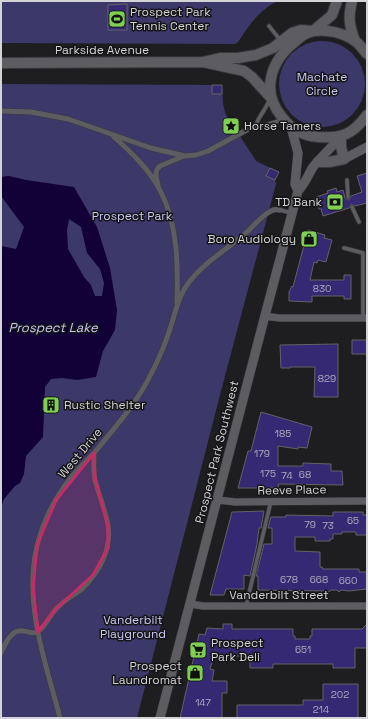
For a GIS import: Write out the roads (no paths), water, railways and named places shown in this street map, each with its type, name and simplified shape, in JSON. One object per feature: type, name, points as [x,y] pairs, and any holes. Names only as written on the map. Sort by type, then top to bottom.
[{"type":"main road","points":[[271,98],[272,75],[280,57],[286,49],[304,34],[314,31],[332,16],[337,1]]},
{"type":"main road","points":[[352,1],[349,21],[350,27],[355,41],[367,54]]},
{"type":"main road","name":"Parkside Avenue","points":[[203,62],[220,58],[238,58],[256,55],[268,51],[292,33],[301,30],[338,34],[355,41]]},
{"type":"main road","name":"Parkside Avenue","points":[[1,63],[203,62],[244,71],[252,77],[271,98],[279,114],[288,124]]},
{"type":"main road","points":[[357,128],[367,115]]},
{"type":"main road","points":[[288,124],[298,132],[313,137],[326,138],[341,136],[367,122]]},
{"type":"main road","points":[[318,162],[344,159],[341,147],[341,136]]},
{"type":"street","points":[[355,41],[367,44]]},
{"type":"street","points":[[1,111],[31,112],[68,119],[93,127],[112,136],[151,148],[185,156]]},
{"type":"street","name":"Prospect Park Southwest","points":[[288,124],[298,153],[295,184],[298,191]]},
{"type":"street","points":[[177,304],[178,268],[175,236],[156,174],[157,168],[185,156],[196,155],[208,151],[256,125]]},
{"type":"street","points":[[112,136],[136,158],[153,179],[161,192]]},
{"type":"street","name":"Prospect Park Southwest","points":[[160,718],[298,191],[303,186],[310,172],[341,136]]},
{"type":"street","points":[[344,159],[367,147]]},
{"type":"street","name":"West Drive","points":[[60,718],[38,632],[33,588],[33,575],[37,546],[42,531],[56,500],[71,478],[124,417],[152,373],[167,336],[177,304],[189,283],[205,266],[270,211],[275,209],[280,210]]},
{"type":"street","points":[[265,316],[279,318],[365,318]]},
{"type":"street","points":[[1,653],[9,637],[15,632],[21,630],[34,633],[38,632],[57,608],[83,588],[100,565],[108,548],[108,526],[95,478],[94,453]]},
{"type":"street","name":"Reeve Place","points":[[218,500],[235,502],[367,501]]},
{"type":"street","name":"Vanderbilt Street","points":[[190,604],[203,606],[367,606]]},
{"type":"lane","points":[[269,26],[282,42]]},
{"type":"lane","points":[[271,98],[265,110],[258,117],[256,125],[265,127],[276,122],[288,124]]},
{"type":"lane","points":[[347,180],[348,197]]},
{"type":"lane","points":[[352,207],[359,222]]},
{"type":"lane","points":[[280,210],[292,213]]},
{"type":"lane","points":[[344,248],[363,253],[365,318]]},
{"type":"lane","points":[[246,606],[271,502]]},
{"type":"water","name":"Prospect Lake","points":[[9,176],[74,187],[97,227],[110,268],[117,310],[115,330],[103,351],[96,377],[77,380],[62,378],[51,379],[45,387],[43,437],[26,456],[24,474],[20,483],[15,486],[4,499],[1,508],[1,246],[16,249],[24,227],[1,196],[1,177]],"holes":[[[69,219],[81,227],[87,253],[100,269],[104,283],[102,296],[95,296],[91,285],[84,277],[68,249],[67,230]]]},
{"type":"place","name":"Prospect Park Tennis Center","points":[[117,19]]},
{"type":"place","name":"Horse Tamers","points":[[231,126]]},
{"type":"place","name":"TD Bank","points":[[335,202]]},
{"type":"place","name":"Boro Audiology","points":[[309,239]]},
{"type":"place","name":"Rustic Shelter","points":[[51,405]]},
{"type":"place","name":"Prospect Park Deli","points":[[198,650]]},
{"type":"place","name":"Prospect Laundromat","points":[[195,673]]},
{"type":"park label","name":"Machate Circle","points":[[322,84]]},
{"type":"park label","name":"Prospect Park","points":[[132,216]]},
{"type":"park label","name":"Vanderbilt Playground","points":[[133,627]]}]
